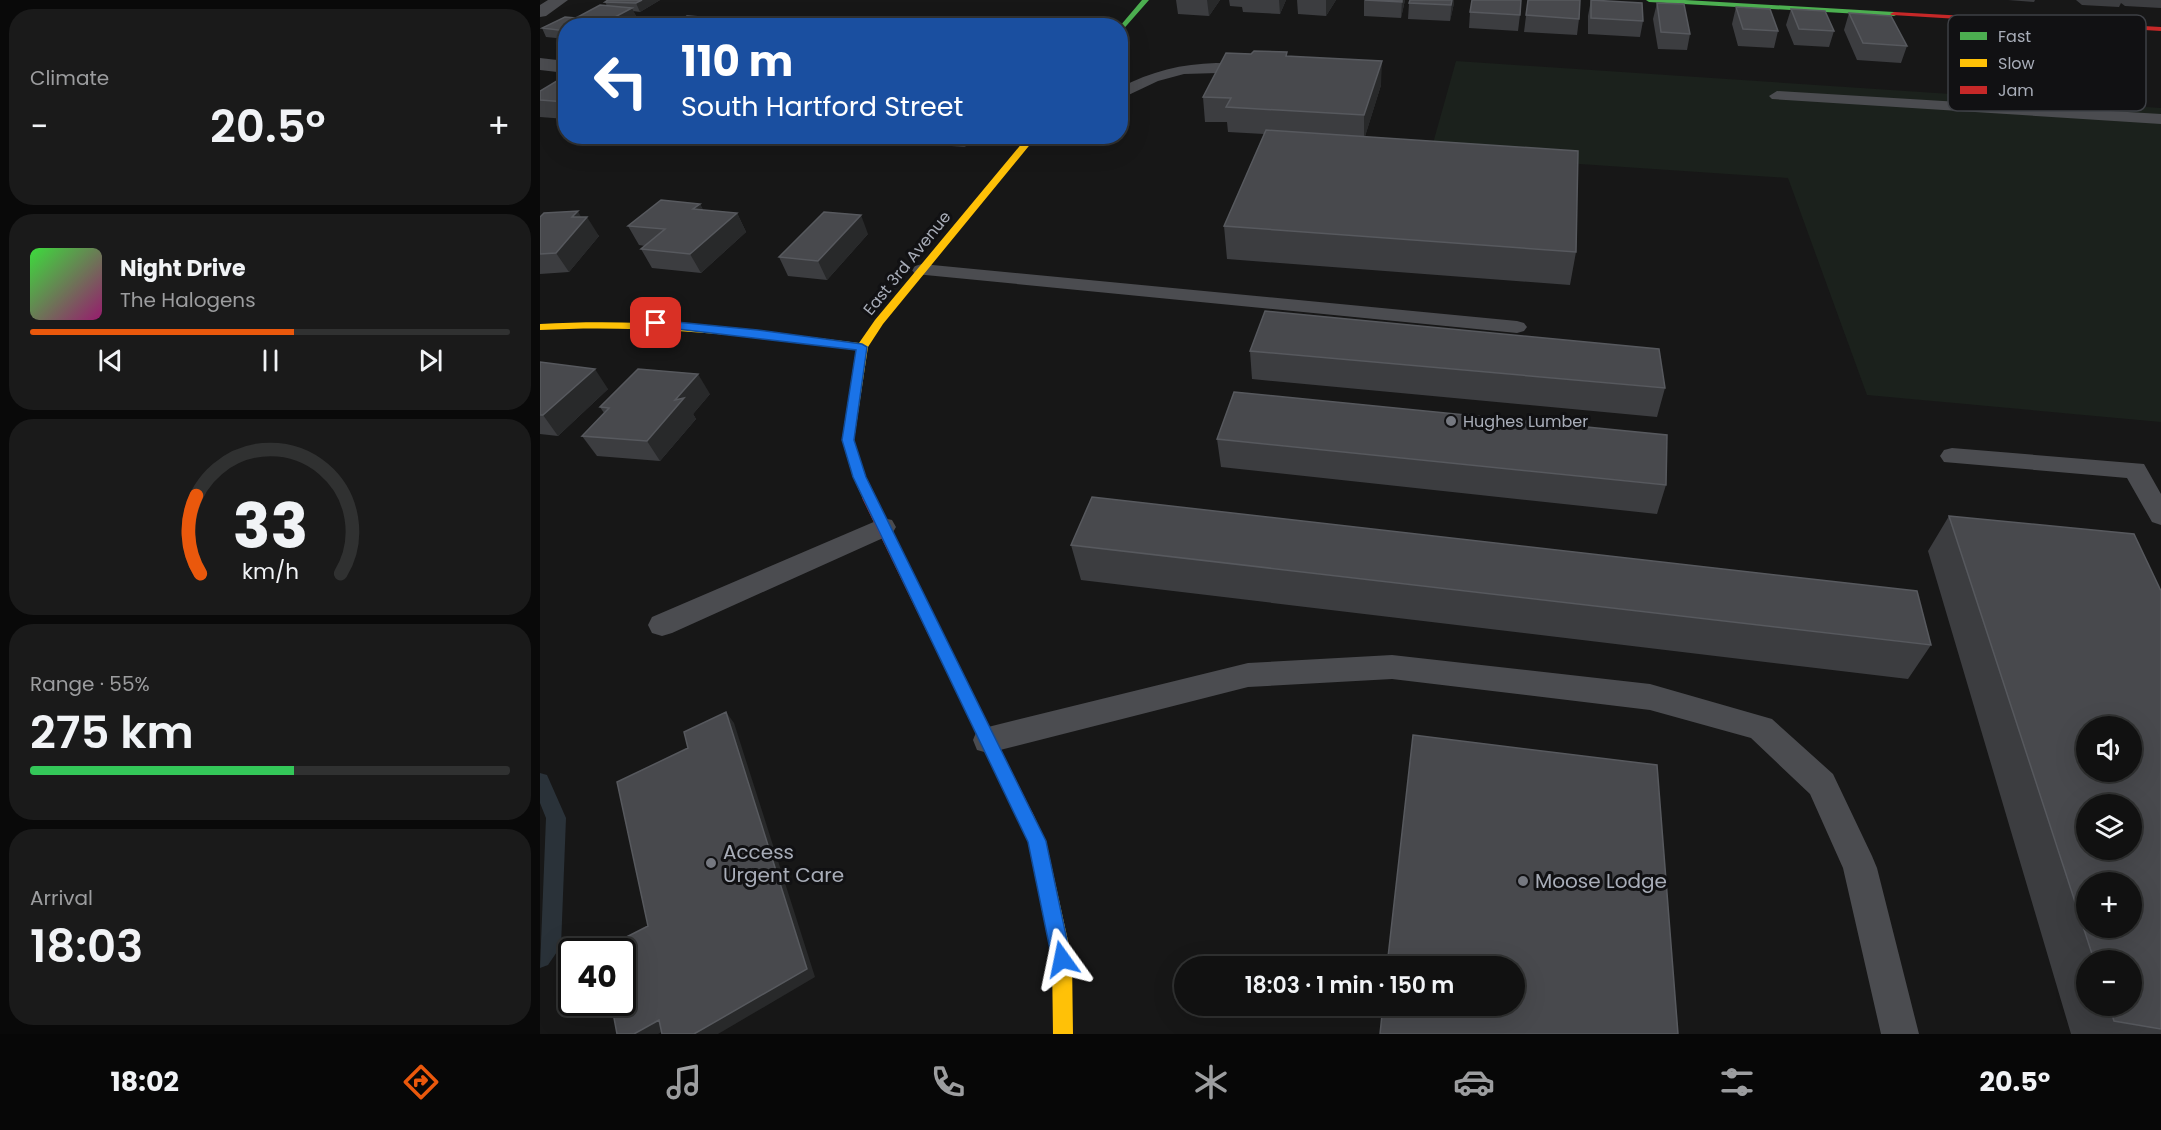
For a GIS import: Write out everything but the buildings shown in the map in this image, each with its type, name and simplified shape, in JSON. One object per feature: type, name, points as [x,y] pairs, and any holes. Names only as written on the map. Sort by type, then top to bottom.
[{"type":"street","points":[[540,12],[560,0]]},
{"type":"street","points":[[1128,21],[1146,0]]},
{"type":"street","points":[[1649,0],[1948,17]]},
{"type":"street","points":[[2146,28],[2161,29]]},
{"type":"street","points":[[540,64],[558,66]]},
{"type":"street","name":"East 3rd Avenue","points":[[1026,144],[879,322],[862,347],[848,440],[860,477],[1037,841],[1062,959],[1063,1034]]},
{"type":"street","points":[[540,327],[656,323],[758,333],[862,347]]},
{"type":"lane","points":[[1128,90],[1148,78],[1174,70],[1216,66],[1262,69]]},
{"type":"lane","points":[[1778,96],[1948,106]]},
{"type":"lane","points":[[2028,111],[2161,119]]},
{"type":"lane","points":[[922,270],[1517,327]]},
{"type":"lane","points":[[1952,456],[2135,470],[2161,516]]},
{"type":"lane","points":[[662,625],[884,526]]},
{"type":"lane","points":[[988,740],[1248,675],[1392,667],[1650,697],[1761,728],[1822,784],[1860,868],[1900,1034]]},
{"type":"shaded area","points":[[1456,61],[1948,94],[1948,111],[2146,111],[2146,107],[2161,108],[2161,422],[1867,395],[1788,178],[1430,154]]},
{"type":"waterway","points":[[540,781],[556,818],[550,946],[540,957]]},
{"type":"traffic: fast","points":[[1128,21],[1146,0]]},
{"type":"traffic: fast","points":[[1649,0],[1894,14]]},
{"type":"traffic: slow","points":[[869,498],[859,477],[848,440],[862,347],[879,322],[1026,144]]},
{"type":"traffic: slow","points":[[540,327],[621,324],[701,328],[862,347]]},
{"type":"traffic: slow","points":[[1026,818],[1037,841],[1062,959],[1063,1034]]},
{"type":"traffic: jam","points":[[1894,14],[1948,17]]},
{"type":"traffic: jam","points":[[2146,28],[2161,29]]},
{"type":"traffic: jam","points":[[869,498],[1026,818]]},
{"type":"place","name":"Hughes Lumber","points":[[1451,421]]},
{"type":"place","name":"Access Urgent Care","points":[[711,863]]},
{"type":"place","name":"Moose Lodge","points":[[1523,881]]},
{"type":"route","points":[[656,323],[758,333],[862,347],[848,440],[860,477],[1037,841],[1062,959]]}]
